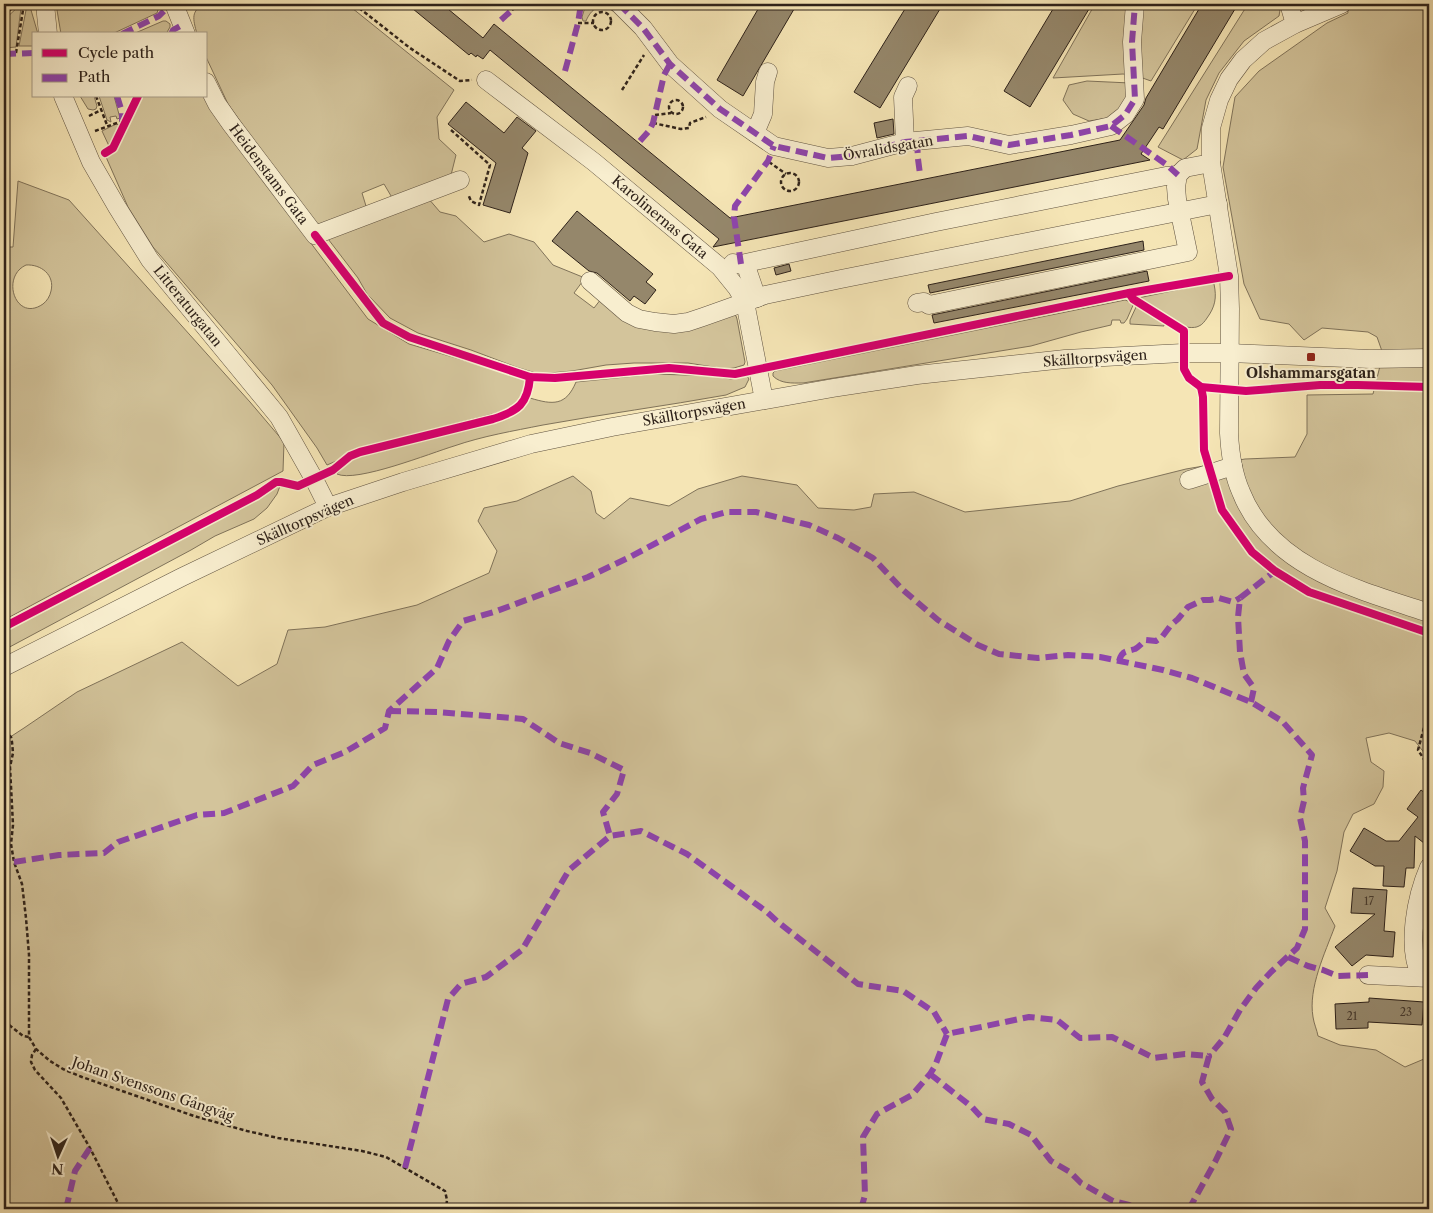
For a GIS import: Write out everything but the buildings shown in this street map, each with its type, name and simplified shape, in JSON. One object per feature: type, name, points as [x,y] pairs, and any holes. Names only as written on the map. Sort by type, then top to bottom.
[{"type":"street","points":[[45,4],[48,32]]},
{"type":"street","points":[[174,4],[185,32]]},
{"type":"street","name":"Övralidsgatan","points":[[619,4],[643,28],[670,64],[720,110],[774,146],[828,158],[852,156],[905,142],[968,136],[1009,145],[1071,135],[1110,126],[1126,115],[1134,99],[1132,42],[1135,4]]},
{"type":"street","points":[[1290,4],[1295,24]]},
{"type":"street","points":[[1337,5],[1295,24],[1264,41],[1243,60],[1228,79],[1219,100],[1211,128],[1211,163],[1229,276],[1229,433],[1233,466],[1240,492],[1253,515],[1270,537],[1290,555],[1331,578],[1429,613]]},
{"type":"street","points":[[755,133],[763,114],[765,82],[768,72]]},
{"type":"street","name":"Karolinernas Gata","points":[[486,80],[594,162],[720,268],[737,288],[751,300],[764,400]]},
{"type":"street","name":"Heidenstams Gata","points":[[208,86],[216,104],[315,235],[460,180]]},
{"type":"street","points":[[905,142],[904,97],[908,86]]},
{"type":"street","name":"Litteraturgatan","points":[[64,98],[91,162],[116,207],[150,260],[279,417],[314,478],[328,507]]},
{"type":"street","points":[[917,303],[924,302],[929,304],[1188,252],[1176,187],[1178,175],[1185,168],[1211,163]]},
{"type":"street","points":[[741,264],[936,222],[1178,175]]},
{"type":"street","points":[[590,280],[627,313],[639,319],[674,324],[688,322],[751,300],[841,279],[1218,204]]},
{"type":"street","points":[[720,268],[726,264],[734,263],[746,266],[748,269],[751,300]]},
{"type":"street","name":"Skälltorpsvägen","points":[[4,667],[182,577],[328,507],[403,482],[531,444],[612,427],[764,400],[917,375],[1018,363],[1093,356],[1183,353],[1370,359],[1429,358]]},
{"type":"street","points":[[1189,480],[1233,466]]},
{"type":"street","points":[[1425,977],[1416,968],[1414,932],[1420,892],[1429,867]]},
{"type":"street","points":[[1368,975],[1425,977]]},
{"type":"path","points":[[4,16],[17,4]]},
{"type":"path","points":[[16,53],[24,4]]},
{"type":"path","points":[[354,4],[410,48],[460,81],[486,80]]},
{"type":"path","points":[[512,10],[520,4]]},
{"type":"path","points":[[600,12],[608,15],[610,20],[607,28],[602,29],[597,28],[594,23],[596,15],[600,12]]},
{"type":"path","points":[[578,23],[594,23]]},
{"type":"path","points":[[622,90],[653,41]]},
{"type":"path","points":[[97,98],[107,126]]},
{"type":"path","points":[[655,115],[682,113],[684,109],[682,102],[675,100],[671,102],[669,108],[671,113]]},
{"type":"path","points":[[88,116],[101,110]]},
{"type":"path","points":[[653,123],[681,129],[690,128],[690,123],[720,110]]},
{"type":"path","points":[[95,132],[122,121],[125,122]]},
{"type":"path","points":[[768,161],[786,174],[794,174],[798,178],[798,186],[794,190],[786,190],[782,185],[782,179],[786,174]]},
{"type":"path","points":[[1429,709],[1418,750],[1429,767]]},
{"type":"path","points":[[4,731],[12,742],[10,767],[13,825],[11,844],[14,862],[22,884],[26,918],[29,955],[29,1037],[23,1036],[4,1020]]},
{"type":"path","points":[[36,1049],[32,1055],[35,1070],[61,1098],[121,1209]]},
{"type":"shaded area","points":[[56,4],[160,4],[157,13],[116,32],[61,32]]},
{"type":"shaded area","points":[[206,4],[347,4],[454,90],[437,117],[439,139],[456,155],[450,179],[394,201],[384,184],[362,193],[366,206],[364,211],[319,225],[311,219],[294,198],[228,104],[208,61],[208,32],[196,32],[194,24],[195,12]]},
{"type":"shaded area","points":[[586,4],[612,4],[615,6],[613,11],[604,7],[596,8],[590,13],[586,21],[583,21],[582,17]]},
{"type":"shaded area","points":[[1095,4],[1198,4],[1151,81],[1123,74],[1053,78]]},
{"type":"shaded area","points":[[1248,4],[1281,4],[1279,16],[1244,41],[1219,73],[1206,100],[1197,149],[1183,160],[1158,147]]},
{"type":"shaded area","points":[[1347,4],[1429,4],[1429,759],[1415,741],[1389,733],[1366,738],[1371,762],[1384,771],[1383,787],[1374,804],[1353,814],[1344,832],[1337,871],[1325,908],[1335,926],[1318,971],[1312,1006],[1313,1020],[1318,1036],[1340,1045],[1376,1050],[1405,1067],[1424,1059],[1429,1064],[1429,1209],[4,1209],[4,741],[77,692],[182,642],[238,686],[277,664],[288,630],[325,627],[417,605],[489,573],[497,551],[478,521],[484,508],[517,501],[573,476],[591,491],[596,513],[604,519],[630,498],[669,506],[698,489],[742,476],[797,485],[818,508],[854,510],[871,507],[874,494],[914,492],[965,512],[1070,501],[1118,486],[1186,469],[1245,459],[1295,457],[1307,434],[1307,395],[1373,394],[1383,354],[1377,337],[1368,332],[1322,328],[1304,340],[1289,324],[1260,319],[1244,284],[1223,167],[1235,97],[1259,71],[1327,23],[1348,13]]},
{"type":"shaded area","points":[[27,5],[31,10],[37,32],[32,32],[32,46],[19,46]]},
{"type":"shaded area","points":[[19,6],[21,8],[16,47],[4,48],[4,20]]},
{"type":"shaded area","points":[[163,21],[170,24],[167,32],[138,32]]},
{"type":"shaded area","points":[[1087,81],[1130,83],[1131,100],[1114,117],[1089,121],[1073,114],[1063,100],[1069,85]]},
{"type":"shaded area","points":[[81,98],[95,98],[96,109],[88,109]]},
{"type":"shaded area","points":[[100,98],[115,98],[120,118],[117,119],[116,116],[110,117],[111,122],[107,120]]},
{"type":"shaded area","points":[[142,98],[207,98],[224,129],[368,319],[409,344],[527,379],[523,396],[511,409],[354,451],[327,465],[272,385],[153,247],[128,207],[106,157],[113,154]]},
{"type":"shaded area","points":[[116,124],[119,125],[109,146],[102,131]]},
{"type":"shaded area","points":[[18,181],[69,200],[284,442],[283,471],[4,620],[4,247],[13,247]],"holes":[[[26,265],[37,266],[49,275],[52,285],[51,293],[43,304],[33,308],[25,308],[15,296],[13,288],[14,279],[18,271]]]},
{"type":"shaded area","points":[[428,198],[440,212],[456,216],[484,242],[509,234],[534,242],[553,265],[585,278],[574,293],[594,308],[601,299],[630,321],[733,314],[737,319],[744,365],[726,369],[688,363],[634,363],[539,374],[418,333],[390,318],[367,294],[358,278],[325,235]]},
{"type":"shaded area","points":[[1210,283],[1214,284],[1215,289],[1214,306],[1204,322],[1197,327],[1179,325],[1138,298]]},
{"type":"shaded area","points":[[1125,300],[1134,303],[1124,323],[1121,323],[1120,320],[1112,320],[1111,325],[1031,346],[803,383],[783,382],[773,376],[775,371]]},
{"type":"shaded area","points":[[1137,305],[1162,320],[1164,326],[1130,324]]},
{"type":"shaded area","points":[[655,374],[714,376],[731,379],[747,376],[749,379],[745,387],[726,395],[509,432],[465,442],[376,471],[347,476],[337,474],[351,460],[358,456],[503,419],[521,410],[530,398],[545,402],[558,402],[568,396],[576,382]]},
{"type":"shaded area","points":[[280,486],[267,508],[254,519],[215,536],[4,650],[4,631],[241,508],[267,490]]},
{"type":"marked path","points":[[126,32],[159,16],[171,4]]},
{"type":"marked path","points":[[501,20],[512,10],[515,4]]},
{"type":"marked path","points":[[565,71],[581,4]]},
{"type":"marked path","points":[[619,4],[643,28],[670,64],[720,109],[774,146],[828,158],[852,156],[905,142],[968,136],[1009,145],[1071,135],[1111,126],[1125,115],[1135,99],[1132,42],[1135,4]]},
{"type":"marked path","points":[[172,32],[182,25]]},
{"type":"marked path","points":[[4,54],[32,53]]},
{"type":"marked path","points":[[640,141],[653,123],[664,75],[670,64]]},
{"type":"marked path","points":[[118,98],[122,112],[122,121]]},
{"type":"marked path","points":[[1111,126],[1167,165],[1178,175]]},
{"type":"marked path","points":[[917,141],[920,174]]},
{"type":"marked path","points":[[741,264],[734,217],[735,206],[768,161],[774,146]]},
{"type":"marked path","points":[[14,862],[59,855],[104,853],[118,842],[197,815],[224,813],[293,786],[313,765],[345,752],[385,728],[389,711],[437,668],[449,641],[463,621],[494,612],[588,577],[701,519],[727,512],[756,512],[809,525],[838,538],[873,558],[903,590],[938,620],[978,645],[999,654],[1038,658],[1068,655],[1100,657],[1192,678],[1251,702],[1282,721],[1312,755],[1303,788],[1304,801],[1300,818],[1305,841],[1305,929],[1297,948],[1256,988],[1240,1010],[1224,1038],[1209,1056]]},
{"type":"marked path","points":[[1251,702],[1254,688],[1244,674],[1240,652],[1238,617],[1240,598],[1275,571]]},
{"type":"marked path","points":[[1119,661],[1123,653],[1135,649],[1146,640],[1156,641],[1162,637],[1188,607],[1203,600],[1219,598],[1233,602],[1240,598]]},
{"type":"marked path","points":[[389,711],[438,712],[523,719],[559,743],[590,753],[624,770],[617,794],[603,812],[610,836]]},
{"type":"marked path","points":[[405,1168],[448,999],[461,984],[486,977],[522,950],[569,870],[610,836],[641,831],[687,854],[767,912],[858,984],[903,991],[934,1012],[947,1034]]},
{"type":"marked path","points":[[1288,957],[1338,976],[1368,975]]},
{"type":"marked path","points":[[861,1209],[865,1195],[863,1137],[877,1114],[912,1095],[935,1066],[947,1034],[1029,1017],[1057,1020],[1080,1038],[1112,1037],[1154,1058],[1185,1054],[1209,1056],[1202,1082],[1212,1099],[1225,1112],[1231,1129],[1189,1209]]},
{"type":"marked path","points":[[930,1074],[972,1107],[983,1119],[1009,1124],[1031,1135],[1051,1161],[1070,1172],[1081,1183],[1113,1201],[1137,1209]]},
{"type":"marked path","points":[[66,1209],[75,1171],[90,1148]]},
{"type":"cycle path","points":[[105,153],[113,148],[137,98]]},
{"type":"cycle path","points":[[315,235],[383,323],[409,337],[530,377],[555,378],[669,368],[735,374],[1129,293],[1229,276]]},
{"type":"cycle path","points":[[1129,293],[1133,299],[1184,331],[1184,369],[1189,378],[1201,387],[1246,391],[1320,385],[1429,387]]},
{"type":"cycle path","points":[[4,627],[257,495],[276,482],[298,486],[333,470],[350,456],[360,452],[493,419],[509,413],[524,400],[530,377]]},
{"type":"cycle path","points":[[1201,387],[1203,397],[1204,450],[1222,510],[1252,552],[1275,571],[1309,592],[1429,633]]},
{"type":"place","name":"Olshammarsgatan","points":[[1311,357]]}]
